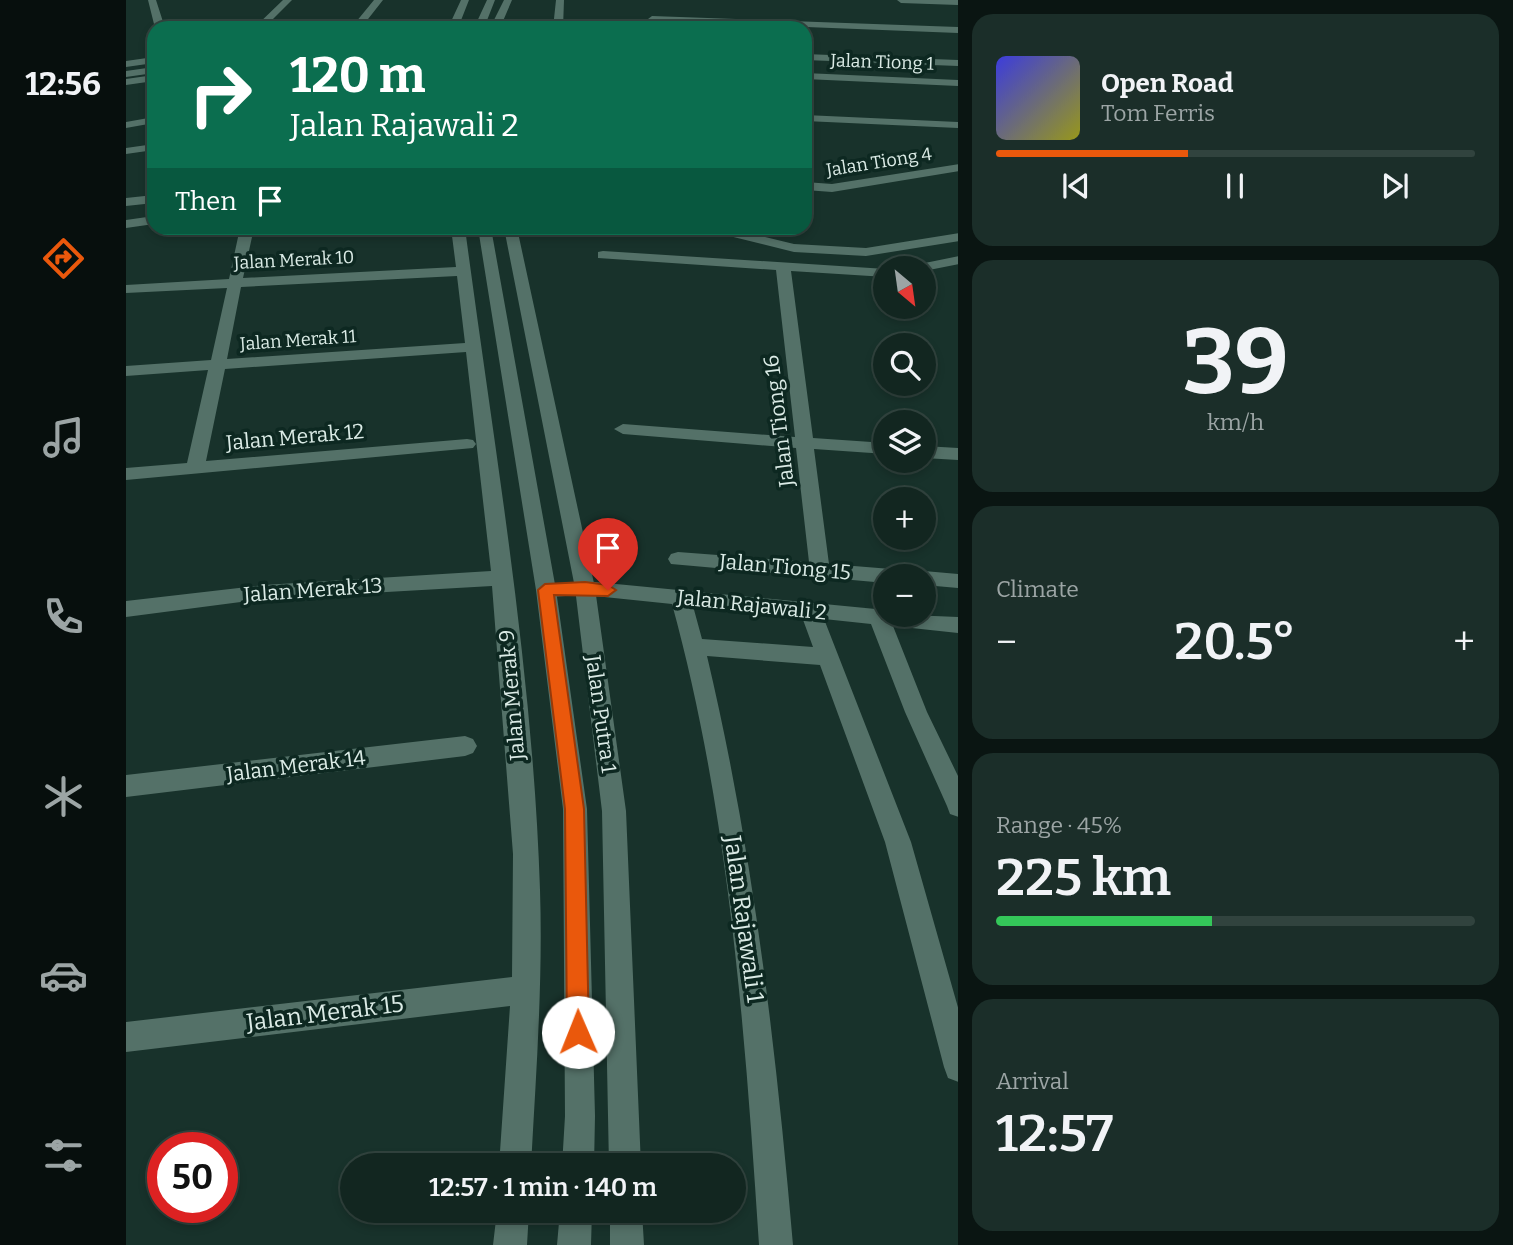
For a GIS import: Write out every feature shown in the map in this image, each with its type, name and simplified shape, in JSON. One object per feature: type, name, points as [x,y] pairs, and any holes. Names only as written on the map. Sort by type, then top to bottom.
[{"type":"street","points":[[152,0],[158,21]]},
{"type":"street","points":[[266,21],[288,0]]},
{"type":"street","points":[[362,21],[379,0]]},
{"type":"street","points":[[456,21],[465,0]]},
{"type":"street","points":[[482,21],[491,0]]},
{"type":"street","points":[[498,21],[508,0]]},
{"type":"street","points":[[558,21],[560,0]]},
{"type":"street","points":[[901,0],[958,2]]},
{"type":"street","points":[[940,1],[957,32]]},
{"type":"street","points":[[653,20],[678,21]]},
{"type":"street","points":[[812,26],[957,32]]},
{"type":"street","points":[[812,57],[958,63]]},
{"type":"street","points":[[126,64],[147,61]]},
{"type":"street","points":[[812,66],[958,73]]},
{"type":"street","points":[[126,74],[147,71]]},
{"type":"street","name":"Jalan Tiong 1","points":[[812,76],[958,83]]},
{"type":"street","points":[[126,82],[147,79]]},
{"type":"street","points":[[812,118],[958,125]]},
{"type":"street","points":[[126,125],[147,121]]},
{"type":"street","points":[[126,150],[147,147]]},
{"type":"street","name":"Jalan Tiong 4","points":[[812,187],[832,188],[958,167]]},
{"type":"street","points":[[126,202],[147,200]]},
{"type":"street","points":[[126,224],[147,221]]},
{"type":"street","points":[[195,469],[245,235]]},
{"type":"street","name":"Jalan Merak 9","points":[[459,235],[501,578],[526,855],[525,990],[516,1153]]},
{"type":"street","name":"Jalan Putra 1","points":[[485,235],[545,590],[575,809],[579,1153]]},
{"type":"street","name":"Jalan Putra 1","points":[[511,235],[585,588],[614,811],[625,1153]]},
{"type":"street","points":[[742,235],[794,248],[866,252],[958,237]]},
{"type":"street","points":[[603,255],[873,273]]},
{"type":"street","points":[[936,265],[958,260]]},
{"type":"street","name":"Jalan Tiong 16","points":[[783,267],[820,570]]},
{"type":"street","name":"Jalan Merak 10","points":[[126,289],[463,271]]},
{"type":"street","name":"Jalan Merak 11","points":[[126,371],[472,346]]},
{"type":"street","points":[[623,429],[873,448]]},
{"type":"street","name":"Jalan Merak 12","points":[[126,474],[467,444]]},
{"type":"street","points":[[936,453],[958,454]]},
{"type":"street","name":"Jalan Tiong 15","points":[[678,559],[873,574]]},
{"type":"street","name":"Jalan Merak 13","points":[[126,608],[264,592],[501,578]]},
{"type":"street","points":[[936,579],[958,581]]},
{"type":"street","name":"Jalan Rajawali 2","points":[[545,590],[585,588],[873,617]]},
{"type":"street","name":"Jalan Rajawali 1","points":[[680,597],[695,647],[734,843],[763,1063],[776,1245]]},
{"type":"street","points":[[810,610],[898,842],[958,1067]]},
{"type":"street","name":"Jalan Rajawali 2","points":[[936,623],[958,625]]},
{"type":"street","points":[[883,627],[916,712],[958,806]]},
{"type":"street","points":[[695,647],[828,657]]},
{"type":"street","name":"Jalan Merak 14","points":[[126,786],[465,746]]},
{"type":"street","name":"Jalan Merak 15","points":[[126,1037],[525,990]]},
{"type":"street","points":[[510,1245],[512,1223]]},
{"type":"street","points":[[574,1245],[575,1223]]},
{"type":"street","points":[[626,1223],[627,1245]]},
{"type":"route","points":[[578,1032],[575,809],[545,590],[608,590]]}]
